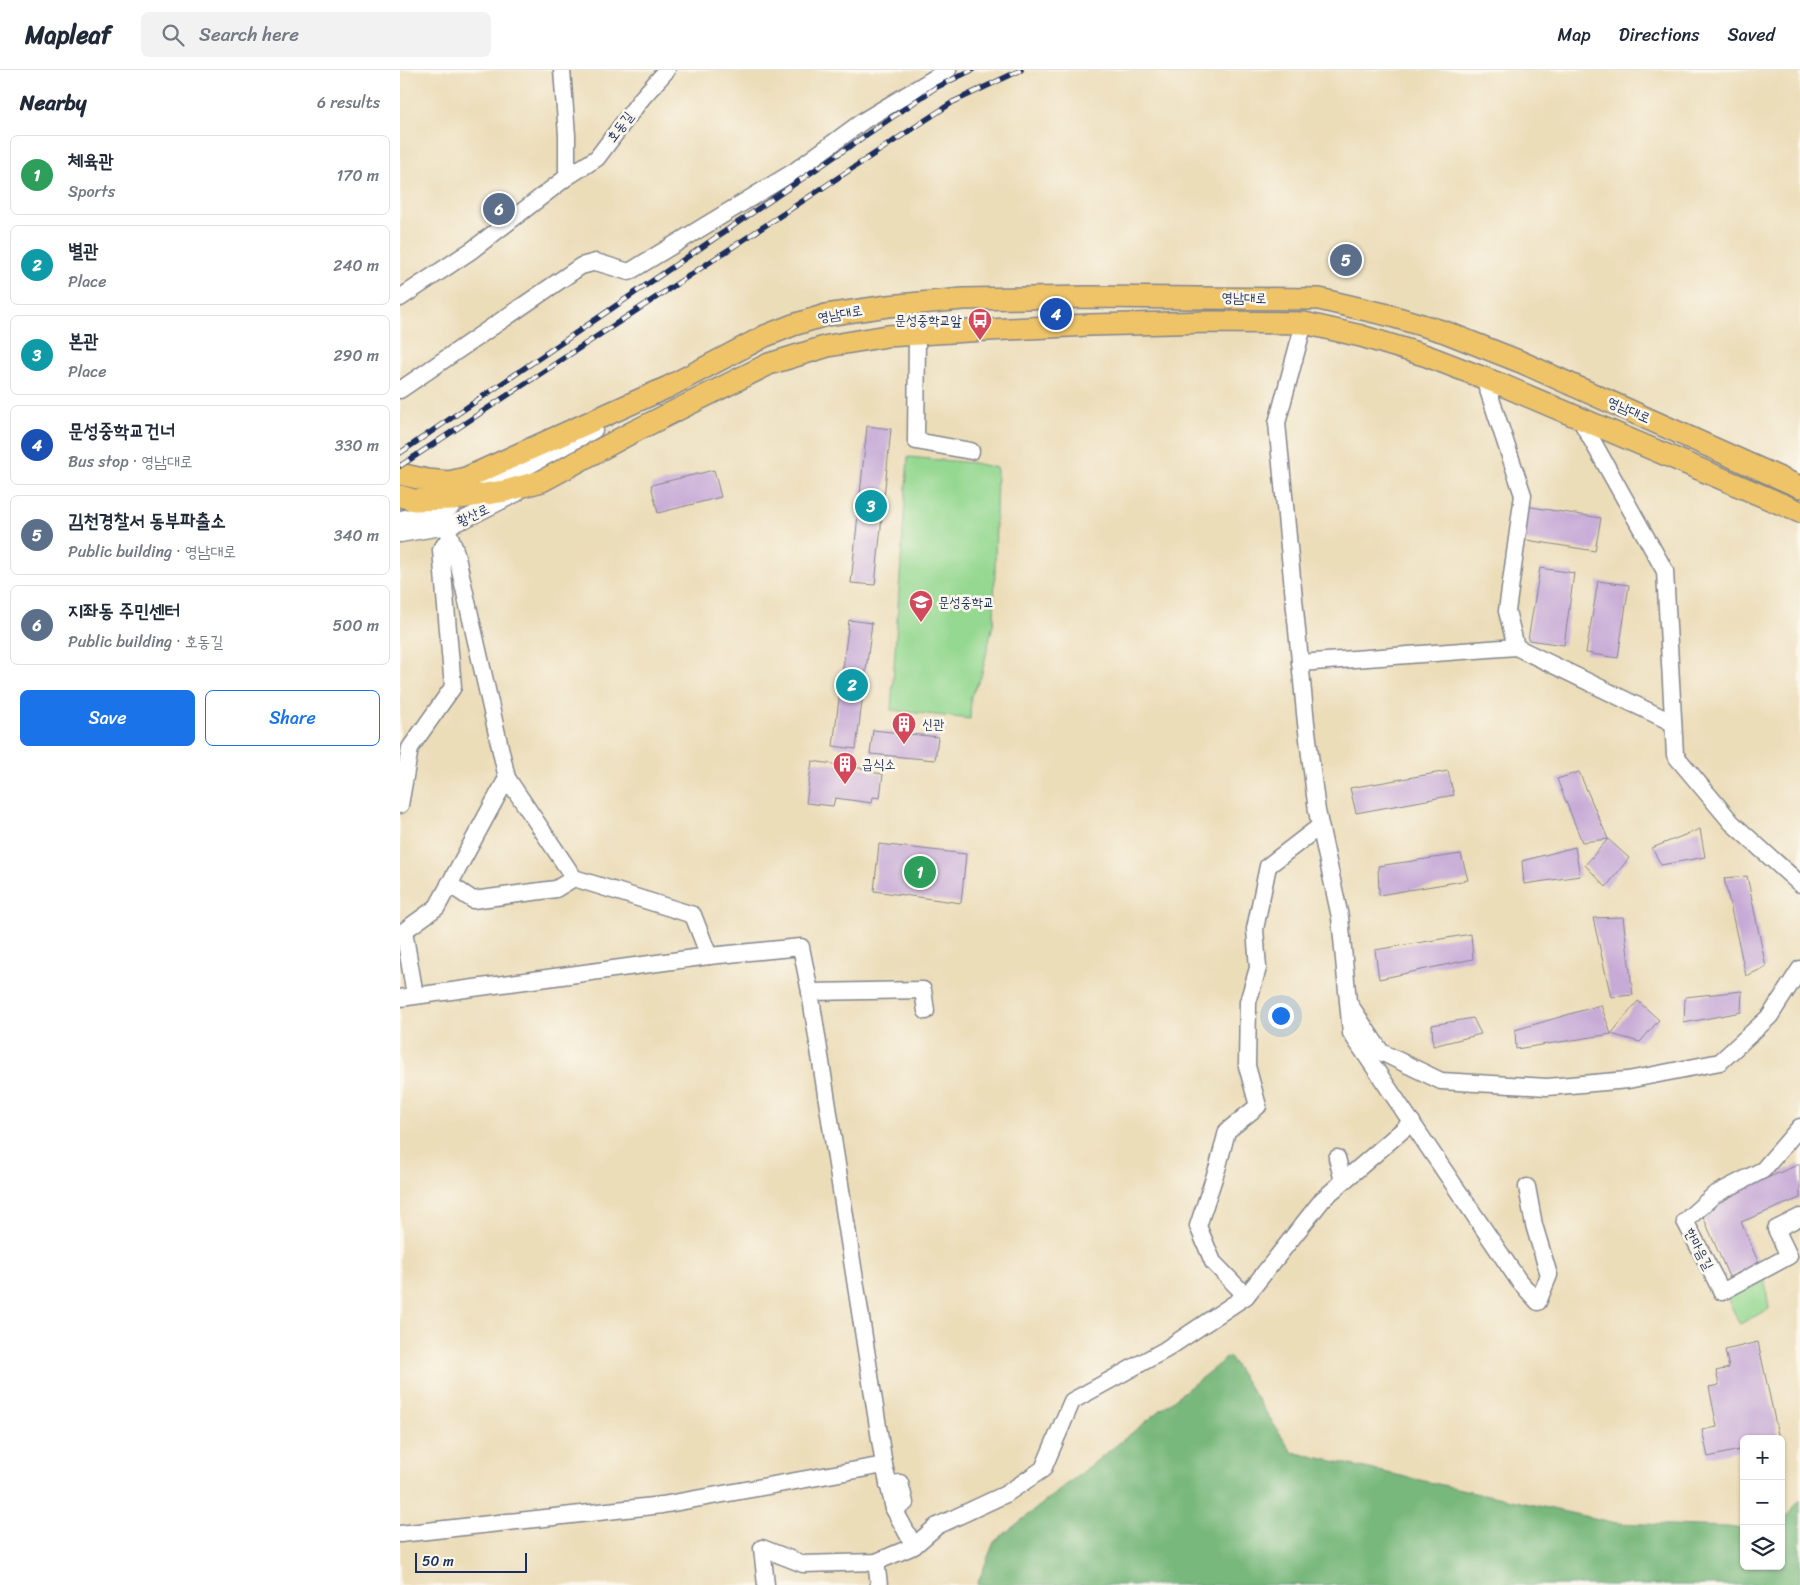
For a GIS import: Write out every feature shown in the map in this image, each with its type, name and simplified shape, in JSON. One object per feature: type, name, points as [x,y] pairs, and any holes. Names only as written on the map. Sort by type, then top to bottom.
[{"type":"main road","name":"영남대로","points":[[400,474],[427,480],[450,482],[466,478],[668,387],[765,336],[793,325],[826,316],[888,306],[963,300],[1088,297],[1319,299],[1388,315],[1445,332],[1505,355],[1800,487]]},
{"type":"main road","name":"영남대로","points":[[407,498],[436,500],[472,496],[505,491],[542,481],[637,430],[769,364],[828,346],[887,336],[917,334],[1089,325],[1212,322],[1304,324],[1361,336],[1427,356],[1579,417],[1800,512]]},
{"type":"street","points":[[562,70],[567,135],[567,177]]},
{"type":"street","name":"호동길","points":[[400,298],[472,250],[567,177],[597,158],[642,98],[667,70]]},
{"type":"street","points":[[400,390],[581,266],[596,262],[629,272],[795,171],[863,121],[948,70]]},
{"type":"street","points":[[1304,324],[1277,422],[1306,723],[1320,826],[1340,916],[1352,1032],[1519,1281],[1538,1302],[1549,1276],[1534,1225],[1527,1187]]},
{"type":"street","points":[[917,334],[916,441],[971,450]]},
{"type":"street","points":[[1484,378],[1523,495],[1507,612],[1516,647]]},
{"type":"street","name":"영남대로","points":[[472,496],[555,452],[668,387]]},
{"type":"street","points":[[1579,417],[1665,571],[1675,755],[1732,823],[1800,884]]},
{"type":"street","name":"황산로","points":[[400,534],[446,525],[465,519],[542,481]]},
{"type":"street","name":"황산로","points":[[446,525],[472,496]]},
{"type":"street","name":"황산로","points":[[400,519],[446,525]]},
{"type":"street","points":[[446,525],[456,553],[507,778],[574,878],[693,915],[709,956]]},
{"type":"street","points":[[400,805],[410,748],[453,687],[441,550],[446,525]]},
{"type":"street","points":[[1300,662],[1516,647],[1673,723]]},
{"type":"street","points":[[507,778],[437,907],[404,931],[407,997],[709,956],[801,946],[810,992],[884,1465],[894,1508],[914,1546]]},
{"type":"street","points":[[1246,1296],[1213,1262],[1198,1226],[1227,1130],[1258,1106],[1247,1066],[1248,1002],[1258,968],[1254,928],[1268,866],[1320,826]]},
{"type":"street","points":[[449,884],[473,900],[556,889],[574,878]]},
{"type":"street","points":[[1348,1002],[1381,1052],[1441,1081],[1547,1087],[1628,1080],[1720,1062],[1770,1016],[1800,969]]},
{"type":"street","points":[[810,992],[923,990],[926,1011]]},
{"type":"street","points":[[766,1585],[762,1548],[803,1564],[876,1562],[914,1546],[937,1526],[1006,1494],[1043,1469],[1067,1400],[1165,1350],[1246,1296],[1323,1199],[1412,1122]]},
{"type":"street","name":"한마음길","points":[[1800,1127],[1763,1170],[1714,1195],[1685,1222],[1722,1292],[1790,1256],[1776,1229],[1800,1217]]},
{"type":"street","points":[[1337,1158],[1343,1181]]},
{"type":"street","points":[[1220,1299],[1246,1296]]},
{"type":"street","points":[[400,1534],[662,1505],[884,1465]]},
{"type":"street","points":[[876,1562],[879,1585]]},
{"type":"green space","points":[[908,457],[974,463],[997,468],[994,620],[981,677],[971,696],[970,719],[891,710]]},
{"type":"green space","points":[[1764,1275],[1769,1309],[1740,1324],[1724,1292]]},
{"type":"green space","points":[[1229,1356],[1292,1452],[1616,1523],[1740,1529],[1740,1570],[1785,1570],[1785,1518],[1800,1500],[1800,1585],[977,1585],[994,1542]]},
{"type":"building","points":[[867,426],[891,429],[875,585],[851,583]]},
{"type":"building","points":[[714,470],[721,497],[658,513],[651,485]]},
{"type":"building","points":[[1525,506],[1601,518],[1595,551],[1520,539]]},
{"type":"building","points":[[1540,568],[1574,573],[1564,645],[1528,640]]},
{"type":"building","points":[[1598,581],[1629,585],[1618,658],[1586,653]]},
{"type":"building","points":[[849,620],[872,623],[856,749],[833,746]]},
{"type":"building","name":"신관","points":[[873,730],[938,737],[935,760],[870,754]]},
{"type":"building","name":"급식소","points":[[840,758],[849,759],[848,767],[871,769],[870,772],[883,774],[880,798],[873,797],[872,803],[835,798],[833,806],[806,803],[812,761],[839,765]]},
{"type":"building","points":[[1448,771],[1454,795],[1356,813],[1350,788]]},
{"type":"building","points":[[1579,772],[1608,839],[1582,842],[1557,779]]},
{"type":"building","points":[[1700,829],[1705,857],[1661,865],[1652,848]]},
{"type":"building","points":[[1608,839],[1629,858],[1606,887],[1585,865]]},
{"type":"building","points":[[879,844],[966,854],[961,903],[874,891]]},
{"type":"building","points":[[1575,847],[1580,876],[1524,884],[1522,861]]},
{"type":"building","points":[[1461,854],[1468,880],[1379,895],[1378,866]]},
{"type":"building","points":[[1747,876],[1766,967],[1746,976],[1724,878]]},
{"type":"building","points":[[1623,917],[1633,995],[1611,997],[1593,918]]},
{"type":"building","points":[[1471,934],[1473,959],[1379,979],[1375,950]]},
{"type":"building","points":[[1742,991],[1741,1012],[1684,1023],[1685,997]]},
{"type":"building","points":[[1638,1001],[1659,1020],[1640,1042],[1611,1034]]},
{"type":"building","points":[[1601,1005],[1611,1034],[1516,1049],[1515,1030]]},
{"type":"building","points":[[1473,1018],[1481,1034],[1433,1046],[1432,1025]]},
{"type":"building","points":[[1800,1164],[1800,1198],[1741,1222],[1759,1264],[1729,1277],[1699,1207]]},
{"type":"building","points":[[1758,1342],[1778,1435],[1740,1435],[1740,1450],[1708,1457],[1702,1430],[1717,1427],[1709,1387],[1719,1385],[1716,1371],[1729,1368],[1725,1350]]},
{"type":"railway","points":[[400,453],[935,88],[972,70]]},
{"type":"railway","points":[[400,466],[953,102],[1021,70]]},
{"type":"place","name":"지좌동 주민센터","points":[[499,209]]},
{"type":"place","name":"김천경찰서 동부파출소","points":[[1346,260]]},
{"type":"place","name":"문성중학교건너","points":[[1056,314]]},
{"type":"place","name":"문성중학교앞","points":[[980,341]]},
{"type":"place","name":"본관","points":[[871,506]]},
{"type":"place","name":"문성중학교","points":[[921,623]]},
{"type":"place","name":"별관","points":[[852,685]]},
{"type":"place","name":"신관","points":[[904,745]]},
{"type":"place","name":"급식소","points":[[845,785]]},
{"type":"place","name":"체육관","points":[[920,872]]}]
